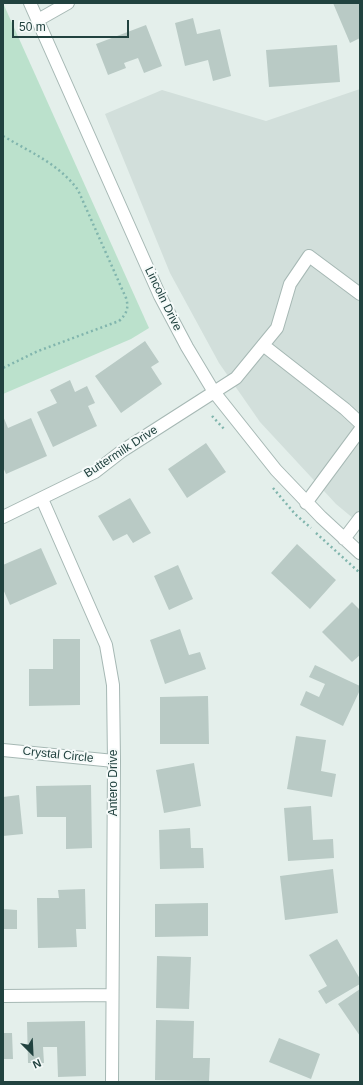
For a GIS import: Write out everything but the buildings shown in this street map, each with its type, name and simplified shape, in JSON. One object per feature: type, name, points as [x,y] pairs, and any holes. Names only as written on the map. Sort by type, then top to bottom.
[{"type":"street","name":"Lincoln Drive","points":[[30,3],[160,296],[187,347],[214,392],[276,470],[306,503],[360,552]]},
{"type":"street","points":[[38,20],[68,3]]},
{"type":"street","name":"Buttermilk Drive","points":[[3,517],[96,472],[122,451],[236,378],[277,328],[290,284],[309,256],[360,294]]},
{"type":"street","points":[[263,345],[345,409],[360,423]]},
{"type":"street","points":[[306,503],[360,430]]},
{"type":"street","name":"Antero Drive","points":[[42,499],[106,645],[113,685],[112,1082]]},
{"type":"street","points":[[344,539],[360,518]]},
{"type":"street","name":"Crystal Circle","points":[[3,750],[114,761]]},
{"type":"street","points":[[3,996],[112,995]]},
{"type":"path","points":[[3,136],[53,165],[70,179],[78,190],[126,298],[128,307],[124,317],[119,321],[38,351],[3,368]]},
{"type":"shaded area","points":[[360,89],[360,524],[336,504],[260,422],[219,363],[170,273],[105,114],[162,90],[266,121]]},
{"type":"green space","points":[[3,3],[149,328],[131,339],[3,394]]}]
